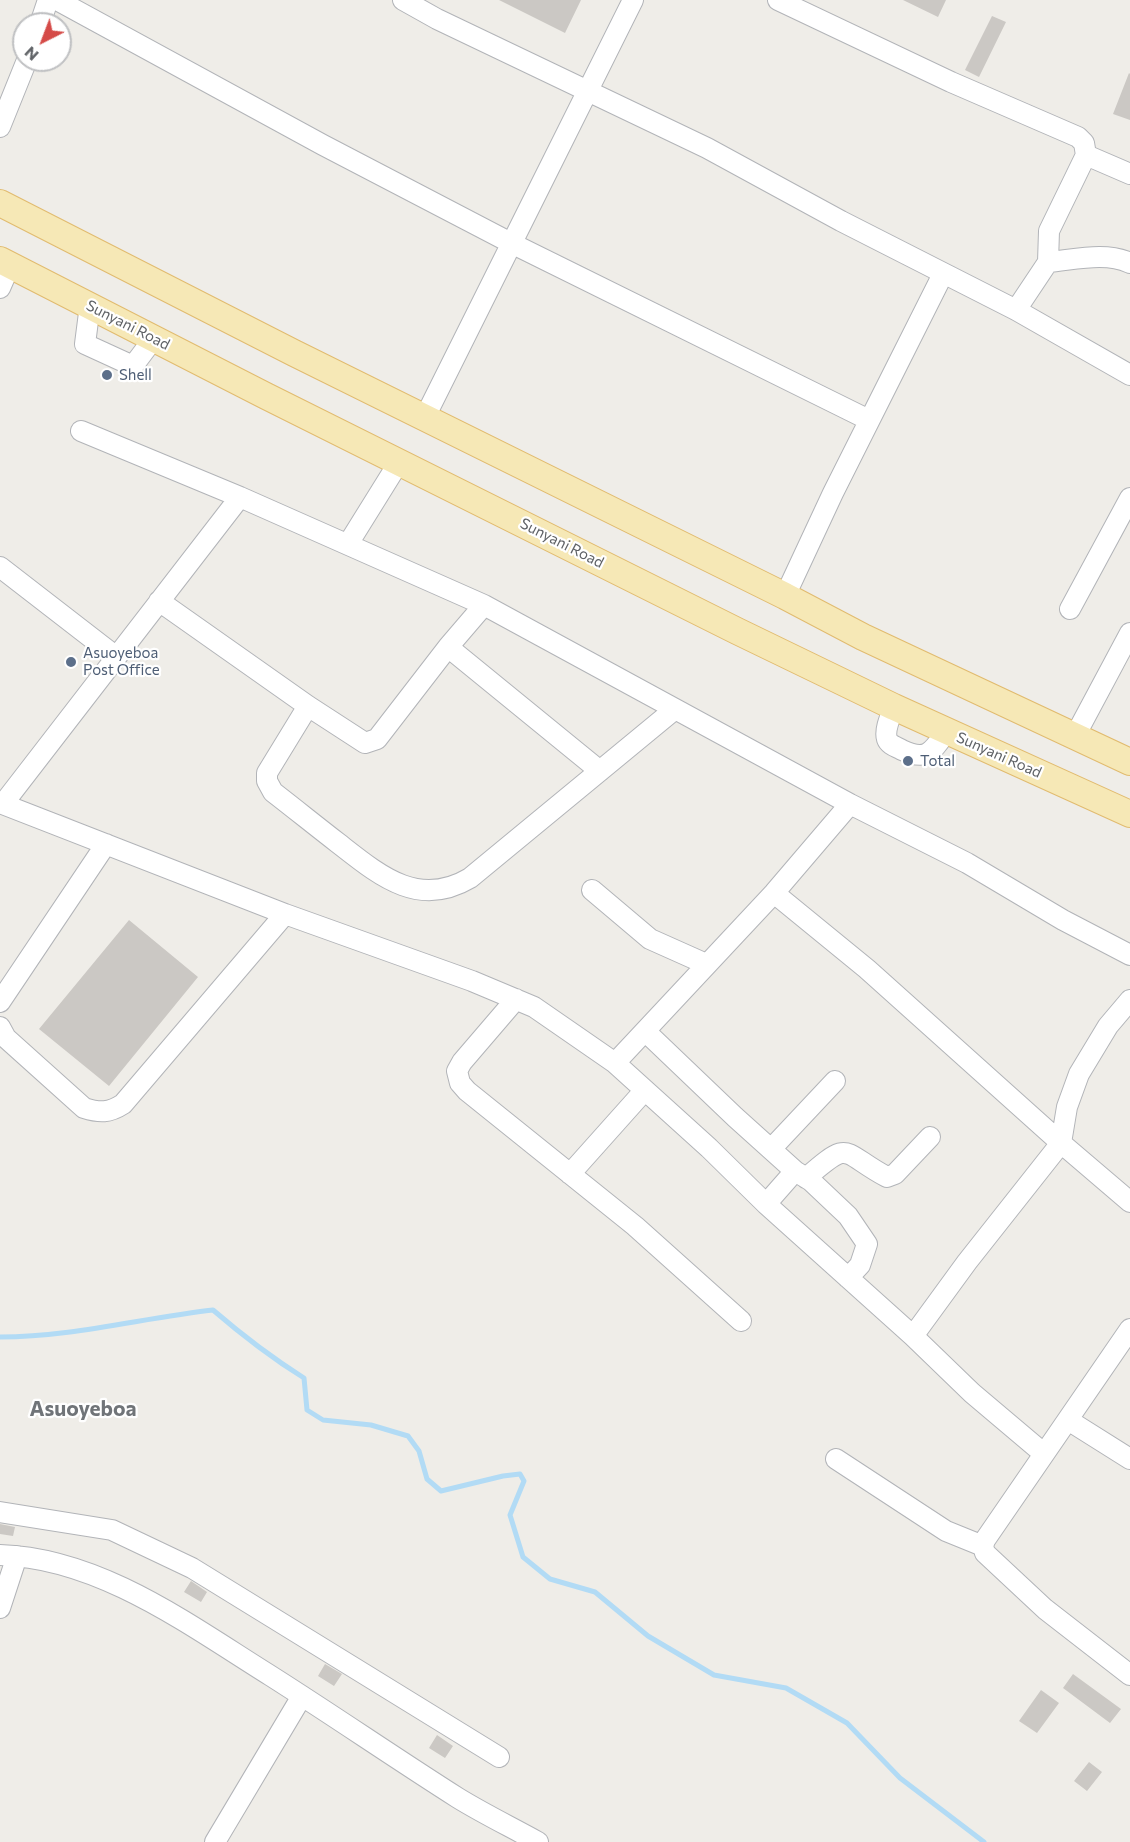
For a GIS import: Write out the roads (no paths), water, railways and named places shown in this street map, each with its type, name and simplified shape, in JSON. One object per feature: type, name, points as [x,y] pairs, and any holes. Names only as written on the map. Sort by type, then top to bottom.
[{"type":"main road","points":[[0,203],[284,348],[785,596],[863,637],[1130,762]]},
{"type":"main road","name":"Sunyani Road","points":[[5,262],[737,631],[894,707],[1130,814]]},
{"type":"street","points":[[57,0],[323,146],[511,243],[869,420]]},
{"type":"street","points":[[403,0],[437,19],[706,148],[943,274],[1016,310],[1130,375]]},
{"type":"street","points":[[425,417],[633,0]]},
{"type":"street","points":[[778,0],[951,82],[1078,137],[1084,143],[1086,155],[1048,231],[1048,262],[1016,310]]},
{"type":"street","points":[[0,127],[22,72]]},
{"type":"street","points":[[1086,155],[1130,174]]},
{"type":"street","points":[[1048,262],[1103,257],[1130,262]]},
{"type":"street","points":[[0,288],[5,262]]},
{"type":"street","points":[[785,596],[869,420],[943,274]]},
{"type":"street","points":[[90,305],[85,344],[133,366],[154,338]]},
{"type":"street","points":[[81,431],[240,496],[484,604],[850,804],[967,863],[1063,920],[1130,955]]},
{"type":"street","points":[[348,544],[399,462]]},
{"type":"street","points":[[240,496],[1,804],[285,914],[472,981],[534,1007],[615,1063],[709,1148],[766,1204],[913,1336],[972,1393],[1043,1453]]},
{"type":"street","points":[[1070,609],[1130,498]]},
{"type":"street","points":[[0,567],[115,656]]},
{"type":"street","points":[[159,601],[308,706],[365,743],[377,740],[484,604]]},
{"type":"street","points":[[1075,736],[1130,633]]},
{"type":"street","points":[[448,647],[600,771]]},
{"type":"street","points":[[308,706],[267,773],[267,781],[273,792],[379,875],[410,888],[444,890],[455,887],[470,878],[675,709]]},
{"type":"street","points":[[894,707],[887,739],[890,744],[914,755],[922,756],[930,753],[947,731]]},
{"type":"street","points":[[615,1063],[774,893],[850,804]]},
{"type":"street","points":[[0,1002],[106,844]]},
{"type":"street","points":[[592,890],[650,939],[706,964]]},
{"type":"street","points":[[774,893],[867,969],[1130,1202]]},
{"type":"street","points":[[0,1027],[6,1038],[84,1108],[98,1113],[113,1111],[123,1104],[285,914]]},
{"type":"street","points":[[516,999],[462,1062],[457,1071],[460,1083],[635,1226],[741,1321]]},
{"type":"street","points":[[913,1336],[1061,1143],[1066,1107],[1079,1074],[1108,1026],[1130,1000]]},
{"type":"street","points":[[645,1031],[718,1101],[848,1216],[867,1244],[860,1265],[848,1278]]},
{"type":"street","points":[[772,1148],[835,1081]]},
{"type":"street","points":[[570,1174],[645,1090]]},
{"type":"street","points":[[766,1204],[801,1174],[839,1152],[848,1153],[887,1177],[895,1174],[930,1137]]},
{"type":"street","points":[[1130,1329],[1043,1453],[983,1546],[986,1553],[1045,1610],[1130,1675]]},
{"type":"street","points":[[1068,1420],[1130,1459]]},
{"type":"street","points":[[836,1459],[946,1531],[983,1546]]},
{"type":"street","points":[[0,1512],[112,1530],[192,1568],[499,1757]]},
{"type":"street","points":[[0,1608],[8,1556],[54,1562],[95,1575],[176,1617],[303,1696],[460,1799],[538,1842]]},
{"type":"street","points":[[215,1842],[303,1696]]},
{"type":"waterway","points":[[0,1337],[80,1331],[213,1310],[257,1346],[304,1378],[307,1410],[323,1420],[371,1425],[408,1436],[419,1451],[427,1479],[441,1491],[520,1474],[524,1481],[510,1515],[523,1557],[550,1579],[595,1592],[648,1636],[714,1675],[786,1688],[847,1723],[900,1778],[984,1842]]},
{"type":"place","name":"Shell","points":[[107,375]]},
{"type":"place","name":"Asuoyeboa Post Office","points":[[71,662]]},
{"type":"place","name":"Total","points":[[908,761]]},
{"type":"district","name":"Asuoyeboa","points":[[83,1409]]}]
